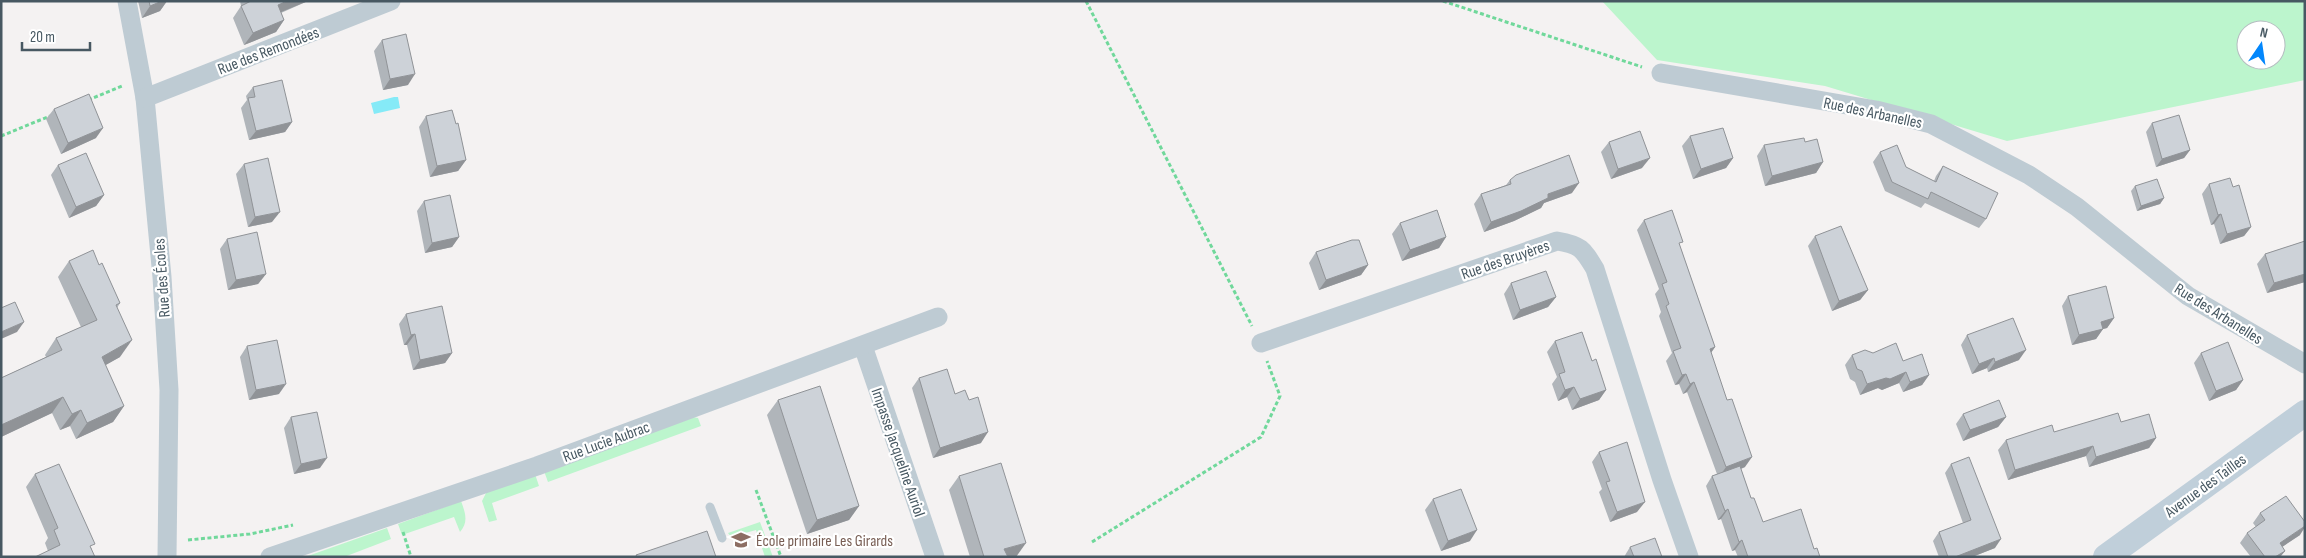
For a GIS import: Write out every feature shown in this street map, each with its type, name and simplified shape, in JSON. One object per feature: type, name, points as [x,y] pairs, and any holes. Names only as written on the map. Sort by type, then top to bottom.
[{"type":"street","name":"Rue des Écoles","points":[[127,1],[145,98],[162,278],[169,390],[167,549]]},
{"type":"street","name":"Rue des Remondées","points":[[145,98],[391,1]]},
{"type":"street","name":"Rue des Arbanelles","points":[[1661,73],[1876,110],[1931,124],[2029,175],[2077,208],[2188,296],[2305,364]]},
{"type":"street","name":"Rue des Bruyères","points":[[1261,343],[1557,241],[1575,244],[1586,254],[1595,269],[1662,480],[1689,557]]},
{"type":"street","name":"Rue Lucie Aubrac","points":[[270,557],[537,466],[938,317]]},
{"type":"street","name":"Impasse Jacqueline Auriol","points":[[863,346],[936,557]]},
{"type":"street","name":"Avenue des Tailles","points":[[2106,557],[2305,413]]},
{"type":"lane","points":[[710,507],[722,538]]},
{"type":"path","points":[[1086,1],[1261,343],[1280,396],[1261,437],[1092,542]]},
{"type":"path","points":[[1443,1],[1661,73]]},
{"type":"path","points":[[80,104],[141,79]]},
{"type":"path","points":[[1,136],[54,114]]},
{"type":"path","points":[[756,490],[781,557]]},
{"type":"path","points":[[167,549],[298,524]]},
{"type":"path","points":[[401,526],[411,557]]},
{"type":"green space","points":[[1602,1],[2305,1],[2305,80],[2007,141],[1825,86],[1657,60]]},
{"type":"green space","points":[[693,417],[698,418],[701,426],[548,482],[544,471]]},
{"type":"green space","points":[[535,474],[539,486],[492,503],[497,520],[489,522],[482,501],[487,491]]},
{"type":"green space","points":[[461,501],[465,513],[465,524],[460,532],[454,517],[402,535],[398,524]]},
{"type":"green space","points":[[760,522],[773,557],[765,557],[756,530],[731,537],[728,533]]},
{"type":"green space","points":[[387,528],[391,539],[344,557],[305,557]]},
{"type":"water","points":[[398,97],[400,108],[374,114],[371,103]]},
{"type":"building","points":[[149,1],[162,1],[150,6]]},
{"type":"building","points":[[251,1],[287,1],[278,5],[284,20],[253,33],[241,6]]},
{"type":"building","points":[[406,34],[415,74],[390,79],[382,40]]},
{"type":"building","points":[[282,80],[292,122],[256,131],[248,98],[255,97],[253,87]]},
{"type":"building","points":[[89,94],[103,128],[68,143],[54,109]]},
{"type":"building","points":[[452,110],[456,124],[458,123],[466,160],[437,166],[426,116]]},
{"type":"building","points":[[2179,115],[2190,150],[2162,159],[2152,123]]},
{"type":"building","points":[[1723,128],[1733,158],[1701,169],[1690,136]]},
{"type":"building","points":[[1640,131],[1650,158],[1618,169],[1609,142]]},
{"type":"building","points":[[1804,138],[1805,142],[1817,139],[1823,162],[1772,176],[1764,145]]},
{"type":"building","points":[[1897,145],[1906,167],[1936,182],[1943,166],[1998,193],[1986,219],[1931,192],[1928,199],[1892,182],[1880,152]]},
{"type":"building","points":[[86,153],[104,195],[76,207],[58,165]]},
{"type":"building","points":[[1569,155],[1579,183],[1548,194],[1548,198],[1521,211],[1491,222],[1481,194],[1511,184],[1510,180],[1516,175]]},
{"type":"building","points":[[268,158],[280,212],[255,217],[244,164]]},
{"type":"building","points":[[2230,178],[2233,187],[2239,185],[2251,227],[2227,234],[2221,214],[2218,215],[2209,184]]},
{"type":"building","points":[[2157,179],[2164,198],[2141,206],[2135,186]]},
{"type":"building","points":[[450,195],[459,237],[432,243],[424,201]]},
{"type":"building","points":[[1437,210],[1446,237],[1410,250],[1400,223]]},
{"type":"building","points":[[1672,210],[1683,242],[1679,243],[1715,347],[1710,349],[1727,400],[1732,399],[1752,457],[1726,467],[1694,382],[1690,384],[1686,374],[1682,375],[1673,351],[1681,348],[1666,306],[1669,304],[1662,284],[1667,282],[1644,220]]},
{"type":"building","points":[[1841,226],[1868,290],[1839,301],[1815,236]]},
{"type":"building","points":[[257,232],[266,274],[236,280],[227,239]]},
{"type":"building","points":[[1352,240],[1359,240],[1368,265],[1326,280],[1316,252]]},
{"type":"building","points":[[2305,241],[2305,274],[2274,283],[2265,254]]},
{"type":"building","points":[[93,250],[99,265],[102,263],[120,303],[116,305],[132,340],[102,357],[124,406],[87,423],[81,410],[72,414],[63,397],[1,425],[1,378],[62,350],[56,338],[97,320],[69,261]]},
{"type":"building","points":[[1546,271],[1556,297],[1520,310],[1511,283]]},
{"type":"building","points":[[2106,286],[2114,318],[2101,322],[2103,329],[2079,335],[2068,296]]},
{"type":"building","points":[[15,302],[24,322],[1,332],[1,308]]},
{"type":"building","points":[[442,306],[452,353],[420,360],[415,334],[411,335],[406,314]]},
{"type":"building","points":[[2013,318],[2026,350],[1995,362],[1994,358],[1979,364],[1967,335]]},
{"type":"building","points":[[1582,332],[1592,361],[1596,359],[1606,390],[1580,399],[1574,387],[1565,390],[1559,374],[1565,372],[1555,341]]},
{"type":"building","points":[[277,340],[286,384],[256,390],[247,346]]},
{"type":"building","points":[[2228,342],[2243,380],[2216,391],[2201,353]]},
{"type":"building","points":[[1896,343],[1903,361],[1922,354],[1929,375],[1910,382],[1906,372],[1890,379],[1886,378],[1867,384],[1862,371],[1857,369],[1852,355],[1865,350],[1873,353]]},
{"type":"building","points":[[947,369],[955,394],[965,390],[969,400],[978,397],[988,432],[940,448],[919,378]]},
{"type":"building","points":[[820,386],[859,506],[817,520],[778,400]]},
{"type":"building","points":[[1999,400],[2006,417],[1970,430],[1963,414]]},
{"type":"building","points":[[317,412],[327,458],[301,464],[291,417]]},
{"type":"building","points":[[2118,413],[2121,422],[2149,414],[2156,438],[2096,457],[2093,446],[2015,470],[2006,440],[2052,425],[2054,432]]},
{"type":"building","points":[[1627,442],[1645,502],[1617,512],[1606,482],[1610,481],[1599,452]]},
{"type":"building","points":[[1969,457],[2001,539],[1955,557],[1948,557],[1939,532],[1971,520],[1951,464]]},
{"type":"building","points":[[1001,463],[1026,543],[1004,549],[1008,557],[984,557],[959,476]]},
{"type":"building","points":[[59,464],[95,544],[90,546],[95,557],[35,557],[60,545],[54,530],[58,528],[35,474]]},
{"type":"building","points":[[1740,466],[1751,498],[1754,498],[1763,522],[1801,509],[1814,549],[1817,548],[1820,557],[1748,557],[1742,540],[1739,542],[1728,509],[1725,511],[1712,476]]},
{"type":"building","points":[[1461,489],[1477,530],[1448,541],[1433,499]]},
{"type":"building","points":[[2286,496],[2305,522],[2305,526],[2280,543],[2285,551],[2275,557],[2265,557],[2247,533],[2265,520],[2260,513]]},
{"type":"building","points":[[707,531],[716,557],[637,557],[636,555]]},
{"type":"building","points":[[1655,538],[1662,557],[1634,557],[1630,547]]},
{"type":"place","name":"École primaire Les Girards","points":[[741,540]]}]
